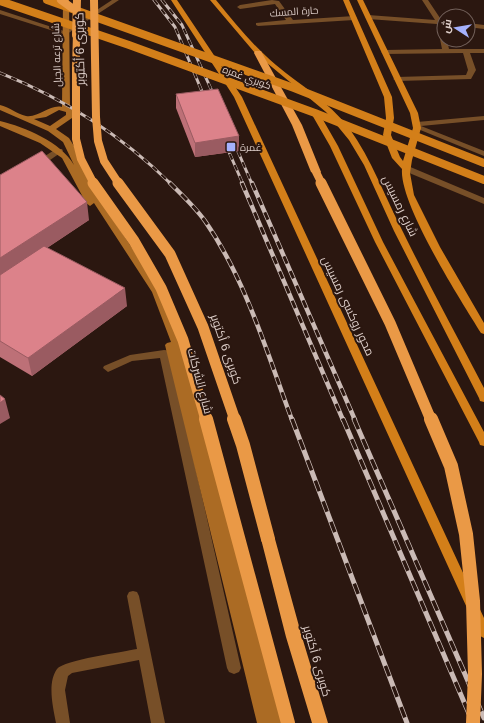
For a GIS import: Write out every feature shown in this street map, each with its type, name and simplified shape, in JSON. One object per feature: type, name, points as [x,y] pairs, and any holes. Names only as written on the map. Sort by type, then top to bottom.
[{"type":"highway","points":[[61,0],[74,4]]},
{"type":"highway","name":"كوبرى 6 أكتوبر","points":[[94,0],[96,117],[98,142],[104,161],[170,254],[203,327],[243,445],[294,637],[320,723]]},
{"type":"highway","name":"كوبرى 6 أكتوبر","points":[[74,4],[76,139],[81,159],[97,190],[134,241],[161,288],[183,340],[212,440],[288,723]]},
{"type":"highway","points":[[258,53],[297,125],[316,172],[390,323],[451,466],[466,534],[473,601],[475,674],[473,723]]},
{"type":"main road","name":"كوبري غمره","points":[[0,0],[128,44],[315,113],[484,180]]},
{"type":"main road","name":"كوبري غمره","points":[[47,0],[74,4],[294,88],[484,163]]},
{"type":"main road","name":"شارع ترعه الجبل","points":[[51,129],[69,116],[70,112],[66,109],[66,0]]},
{"type":"main road","name":"محور روكسى رمسيس","points":[[174,0],[238,97],[484,632]]},
{"type":"main road","name":"شارع رمسيس","points":[[213,0],[241,35],[258,53],[313,96],[345,128],[358,147],[399,232],[484,398]]},
{"type":"main road","name":"شارع رمسيس","points":[[346,0],[354,18],[397,96],[414,113],[417,126],[405,168],[406,182],[417,214],[484,330]]},
{"type":"main road","name":"شارع رمسيس","points":[[360,0],[397,79],[397,96],[390,118],[387,135],[396,158],[405,168]]},
{"type":"main road","name":"شارع الشركات","points":[[0,107],[51,129],[66,140],[70,146],[81,174],[84,186],[154,300],[165,326],[168,353],[231,589],[264,723]]},
{"type":"main road","points":[[28,118],[43,115],[58,108],[66,109]]},
{"type":"main road","points":[[315,113],[334,146],[379,242],[422,326],[484,442]]},
{"type":"main road","name":"شارع الشركات","points":[[0,123],[41,141],[65,157],[157,292],[163,305],[180,357],[277,723]]},
{"type":"street","points":[[0,12],[65,33],[116,0]]},
{"type":"street","points":[[425,0],[436,15]]},
{"type":"street","points":[[240,7],[276,1],[290,21]]},
{"type":"street","points":[[368,17],[436,23]]},
{"type":"street","name":"حارة المسك","points":[[258,24],[354,18]]},
{"type":"street","points":[[445,48],[446,52]]},
{"type":"street","points":[[384,52],[484,51]]},
{"type":"street","points":[[397,79],[468,76],[472,70],[466,52]]},
{"type":"street","points":[[417,126],[484,118]]},
{"type":"street","points":[[417,126],[484,154]]},
{"type":"street","points":[[26,171],[59,152]]},
{"type":"street","points":[[405,168],[484,202]]},
{"type":"street","points":[[108,368],[130,358],[168,353],[234,668]]},
{"type":"street","points":[[217,592],[231,589]]},
{"type":"street","points":[[133,596],[158,723]]},
{"type":"street","points":[[62,723],[59,678],[62,672],[70,668],[145,653]]},
{"type":"building","points":[[218,89],[239,136],[195,143],[176,94]]},
{"type":"building","points":[[42,151],[87,202],[0,258],[0,175]]},
{"type":"building","points":[[44,246],[125,288],[28,358],[0,341],[0,275]]},
{"type":"building","points":[[0,395],[5,399],[0,403]]},
{"type":"railway","points":[[154,0],[175,27],[206,101]]},
{"type":"railway","points":[[162,0],[182,25],[216,100]]},
{"type":"railway","points":[[0,73],[47,94],[91,120],[112,134],[152,166],[171,184]]},
{"type":"railway","points":[[233,140],[252,184]]},
{"type":"railway","points":[[225,143],[243,184]]},
{"type":"railway","points":[[242,183],[343,420]]},
{"type":"railway","points":[[252,183],[355,420]]},
{"type":"railway","points":[[171,184],[193,206],[205,221],[232,268],[244,292],[292,420]]},
{"type":"railway","points":[[292,419],[407,723]]},
{"type":"railway","points":[[343,419],[473,723]]},
{"type":"railway","points":[[354,419],[484,718]]},
{"type":"place","name":"غمرة","points":[[231,147]]}]
